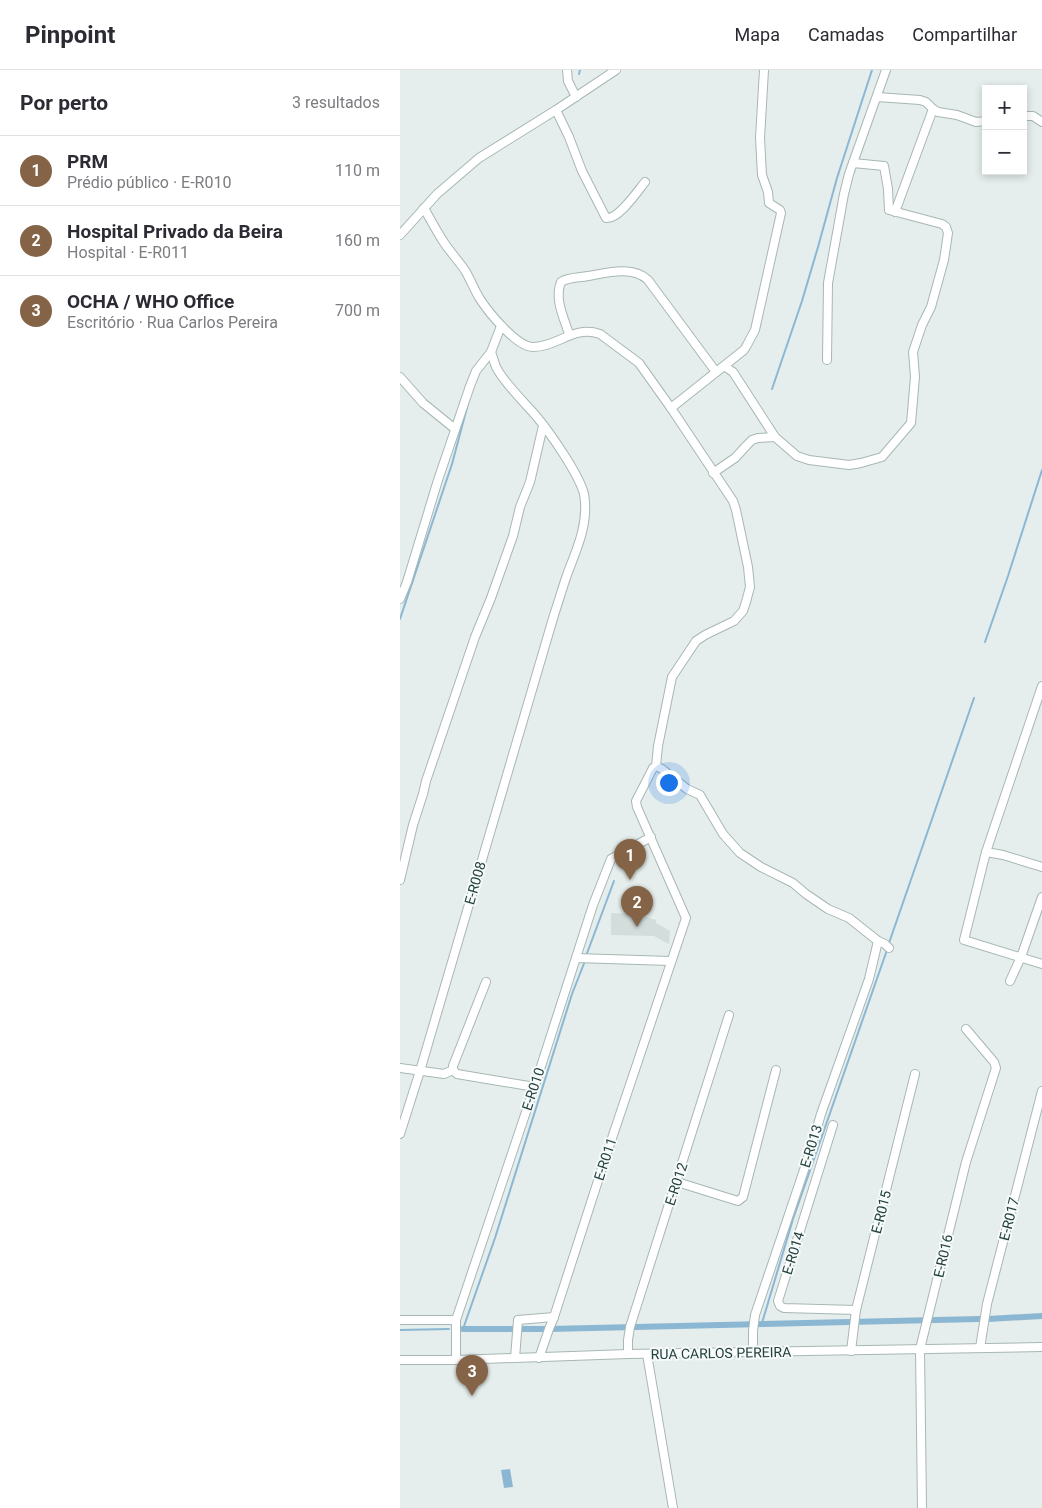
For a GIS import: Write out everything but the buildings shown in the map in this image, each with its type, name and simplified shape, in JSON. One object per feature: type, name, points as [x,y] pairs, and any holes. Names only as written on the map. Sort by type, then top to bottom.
[{"type":"street","points":[[566,70],[568,81],[576,97]]},
{"type":"street","points":[[400,235],[437,194],[479,158],[616,70]]},
{"type":"street","points":[[671,408],[745,348],[755,330],[781,213],[780,210],[769,203],[768,192],[762,175],[760,138],[764,70]]},
{"type":"street","points":[[827,360],[828,283],[846,182],[886,70]]},
{"type":"street","points":[[877,97],[920,100],[926,102],[933,109],[976,122],[982,121]]},
{"type":"street","points":[[895,212],[933,109]]},
{"type":"street","points":[[556,110],[582,171],[606,218],[612,218],[618,214],[646,182]]},
{"type":"street","points":[[1027,116],[1033,116],[1042,122]]},
{"type":"street","points":[[724,366],[733,372],[775,437],[797,456],[810,460],[849,465],[882,457],[911,422],[915,377],[913,352],[922,325],[932,307],[944,260],[948,233],[946,227],[942,224],[889,210],[884,166],[854,164]]},
{"type":"street","points":[[424,208],[442,240],[466,271],[480,299],[501,326],[521,342],[534,347],[553,343],[570,334],[594,332],[600,334],[639,363],[733,501],[748,568],[750,587],[743,611],[734,621],[696,641],[672,677],[658,746],[656,766],[687,789],[700,796],[723,834],[740,853],[793,883],[828,909],[849,918],[889,948]]},
{"type":"street","points":[[570,334],[559,299],[558,289],[561,282],[569,278],[619,272],[639,275],[648,280],[716,372]]},
{"type":"street","points":[[400,598],[407,582],[438,480],[476,371],[491,352],[501,326]]},
{"type":"street","name":"E-R008","points":[[400,1134],[549,631],[582,535],[585,506],[584,494],[578,478],[543,426],[501,375],[491,352]]},
{"type":"street","points":[[731,359],[733,372]]},
{"type":"street","points":[[400,377],[423,403],[455,429]]},
{"type":"street","points":[[400,880],[426,781],[475,637],[514,536],[520,507],[530,482],[543,426]]},
{"type":"street","points":[[714,473],[735,458],[752,440],[775,437]]},
{"type":"street","points":[[1042,686],[986,852],[964,940],[1042,964]]},
{"type":"street","name":"E-R011","points":[[540,1358],[670,961],[686,918],[637,807],[636,801],[653,768],[656,766]]},
{"type":"street","name":"E-R010","points":[[456,1360],[456,1320],[593,905],[611,859],[650,837]]},
{"type":"street","points":[[986,852],[1003,855],[1042,867]]},
{"type":"street","points":[[1010,981],[1021,957],[1042,898]]},
{"type":"street","name":"E-R013","points":[[753,1353],[753,1331],[758,1305],[821,1114],[869,979],[878,941]]},
{"type":"street","points":[[576,958],[670,961]]},
{"type":"street","points":[[486,982],[453,1066],[454,1070],[457,1074],[534,1088]]},
{"type":"street","name":"E-R012","points":[[628,1354],[630,1327],[729,1014]]},
{"type":"street","name":"E-R016","points":[[922,1508],[920,1350],[966,1162],[996,1068],[994,1062],[966,1029]]},
{"type":"street","points":[[400,1068],[444,1074],[454,1070]]},
{"type":"street","points":[[677,1182],[729,1199],[740,1200],[743,1196],[776,1070]]},
{"type":"street","name":"E-R015","points":[[851,1351],[856,1310],[915,1074]]},
{"type":"street","name":"E-R017","points":[[980,1348],[987,1304],[1042,1091]]},
{"type":"street","name":"E-R014","points":[[833,1125],[778,1301],[780,1306],[784,1308],[856,1310]]},
{"type":"street","points":[[515,1358],[518,1320],[554,1316]]},
{"type":"street","points":[[400,1320],[456,1320]]},
{"type":"street","name":"RUA CARLOS PEREIRA","points":[[400,1360],[1042,1347]]},
{"type":"street","points":[[647,1354],[672,1508]]},
{"type":"shaded area","points":[[611,913],[638,914],[656,920],[656,923],[670,931],[669,944],[654,936],[611,935]]},
{"type":"water","points":[[510,1469],[513,1487],[504,1488],[501,1470]]},
{"type":"waterway","points":[[579,74],[580,70]]},
{"type":"waterway","points":[[772,389],[802,301],[837,178],[872,70]]},
{"type":"waterway","points":[[400,619],[452,464],[469,400]]},
{"type":"waterway","points":[[985,642],[1042,470]]},
{"type":"waterway","points":[[889,943],[974,698]]},
{"type":"waterway","points":[[586,956],[614,881]]},
{"type":"waterway","points":[[762,1323],[793,1219],[887,950]]},
{"type":"waterway","points":[[463,1329],[495,1238],[572,994],[585,961]]},
{"type":"waterway","points":[[988,1319],[1042,1316]]},
{"type":"waterway","points":[[463,1329],[549,1329],[979,1319]]},
{"type":"waterway","points":[[400,1330],[449,1329]]},
{"type":"place","name":"PRM","points":[[630,880]]},
{"type":"place","name":"Hospital Privado da Beira","points":[[637,927]]},
{"type":"place","name":"OCHA / WHO Office","points":[[472,1396]]}]
